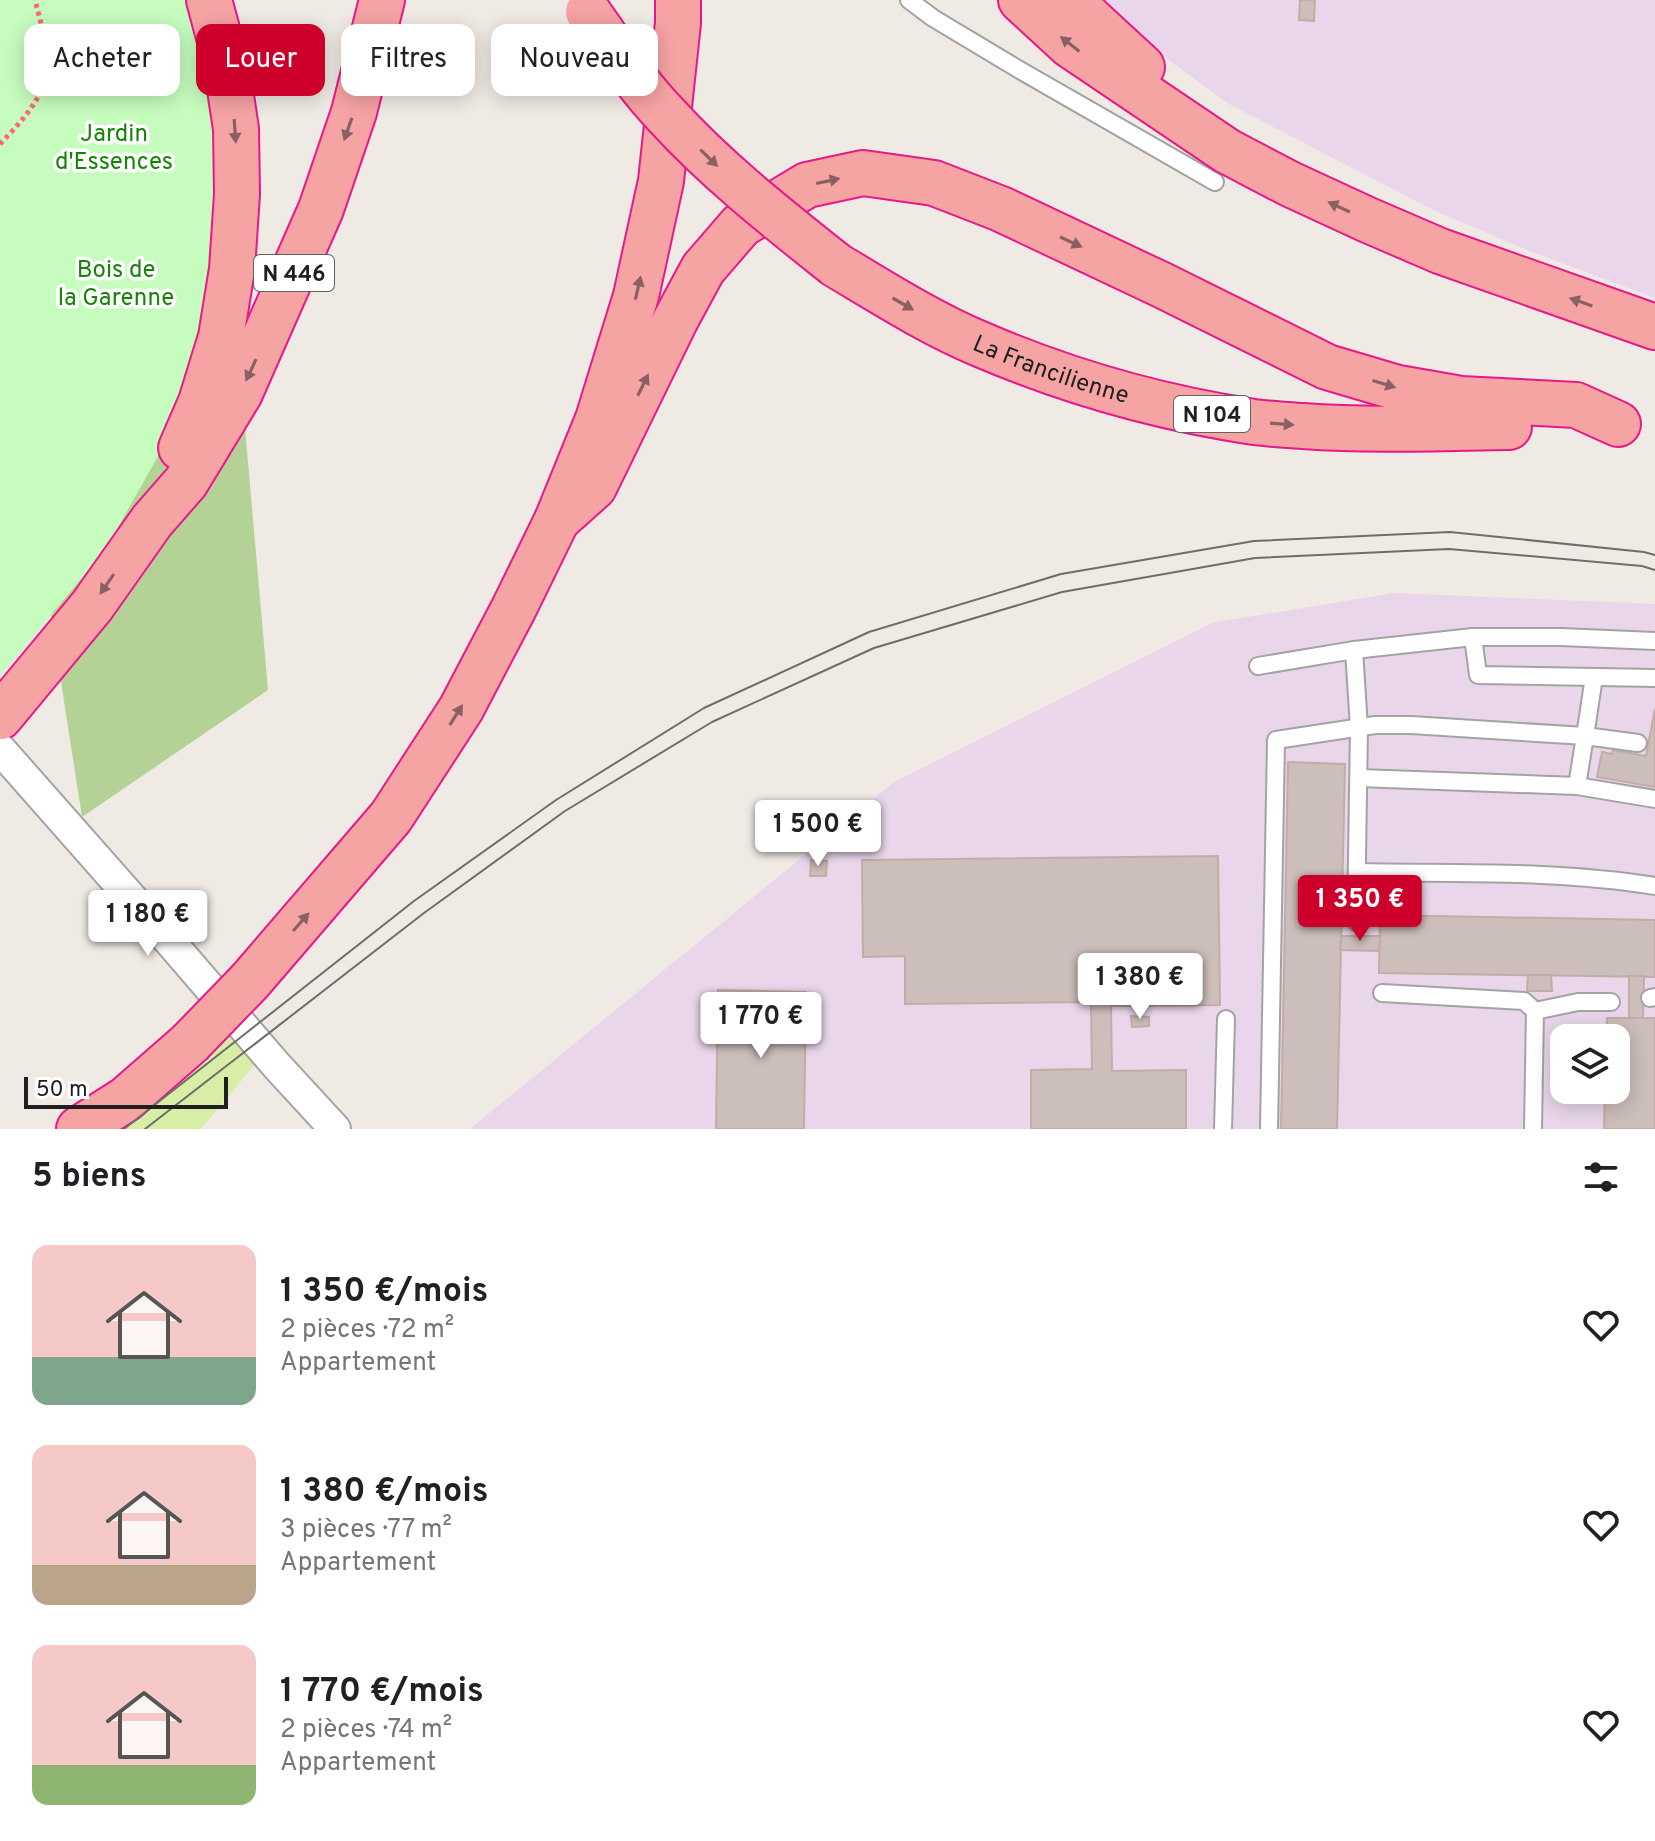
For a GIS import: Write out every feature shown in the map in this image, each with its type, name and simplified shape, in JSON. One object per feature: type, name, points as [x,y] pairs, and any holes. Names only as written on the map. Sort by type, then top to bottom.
[{"type":"highway","points":[[152,521],[167,477],[201,402],[221,337],[232,269],[237,194],[236,129],[226,63],[209,0]]},
{"type":"highway","name":"N 446","points":[[1,727],[152,521],[186,482],[240,393],[321,209],[354,112],[382,0]]},
{"type":"highway","points":[[79,1129],[126,1099],[190,1043],[250,981],[391,817],[461,709],[557,520],[598,419],[636,296],[661,181],[678,0]]},
{"type":"highway","points":[[1021,0],[1070,45],[1221,167],[1316,196],[1440,251],[1655,327]]},
{"type":"highway","points":[[1071,0],[1147,71],[1201,108],[1221,167]]},
{"type":"highway","name":"La Francilienne","points":[[585,6],[665,115],[749,195],[836,265],[912,310],[977,343],[1045,370],[1119,392],[1185,409],[1256,422],[1342,429],[1636,425]]},
{"type":"highway","points":[[557,520],[594,487],[703,269],[741,225],[807,185],[863,173],[934,183],[1001,209],[1327,367],[1398,388],[1461,399],[1576,405],[1636,425]]},
{"type":"street","points":[[1,727],[172,944],[335,1129]]},
{"type":"lane","points":[[909,0],[1018,69],[1221,167]]},
{"type":"lane","points":[[1473,637],[1478,675],[1655,678]]},
{"type":"lane","points":[[1258,666],[1354,650],[1473,637],[1655,641]]},
{"type":"lane","points":[[1354,650],[1359,728],[1356,922]]},
{"type":"lane","points":[[1577,786],[1594,677]]},
{"type":"lane","points":[[1269,1129],[1276,740],[1375,725],[1411,725],[1585,736],[1638,743]]},
{"type":"lane","points":[[1359,778],[1577,786],[1655,799]]},
{"type":"lane","points":[[1357,872],[1557,875],[1655,886]]},
{"type":"lane","points":[[1382,993],[1524,1001],[1535,1011],[1533,1129]]},
{"type":"lane","points":[[1535,1011],[1578,1002],[1611,1002]]},
{"type":"lane","points":[[1223,1129],[1226,1019]]},
{"type":"path","points":[[0,144],[29,110],[43,87],[47,57],[35,0]]},
{"type":"shaded area","points":[[1098,0],[1655,0],[1655,298],[1527,250],[1435,211],[1229,104],[1167,59]]},
{"type":"shaded area","points":[[1394,593],[1655,604],[1655,1129],[470,1129],[894,782],[1212,623]]},
{"type":"green space","name":"Bois de la Garenne","points":[[0,0],[37,24],[24,24],[24,96],[148,96],[220,143],[268,690],[82,817],[0,289]]},
{"type":"green space","name":"Jardin d'Essences","points":[[0,0],[198,0],[204,24],[196,24],[196,96],[221,96],[231,138],[220,276],[187,405],[105,550],[0,676]]},
{"type":"green space","points":[[223,1032],[255,1064],[201,1129],[97,1129]]},
{"type":"building","points":[[1300,0],[1315,0],[1314,21],[1299,20]]},
{"type":"building","points":[[1655,709],[1655,787],[1597,777],[1602,752],[1612,754],[1613,750],[1646,756]]},
{"type":"building","points":[[1288,762],[1345,764],[1337,1129],[1281,1129]]},
{"type":"building","points":[[1218,856],[1220,1005],[1111,1006],[1112,1071],[1186,1070],[1186,1129],[1031,1129],[1031,1070],[1092,1069],[1091,1002],[905,1004],[905,956],[863,957],[862,860]]},
{"type":"building","points":[[811,860],[827,861],[826,876],[810,876]]},
{"type":"building","points":[[1380,915],[1655,920],[1655,977],[1379,973]]},
{"type":"building","points":[[1341,936],[1380,936],[1379,951],[1340,950]]},
{"type":"building","points":[[1528,975],[1551,975],[1552,991],[1527,991]]},
{"type":"building","points":[[1629,976],[1644,976],[1643,1018],[1629,1018]]},
{"type":"building","points":[[718,990],[806,992],[804,1129],[716,1129]]},
{"type":"building","points":[[1131,1016],[1149,1017],[1149,1026],[1132,1027]]},
{"type":"building","points":[[1607,1018],[1655,1018],[1655,1129],[1604,1129],[1605,1104],[1630,1104],[1630,1024],[1607,1024]]},
{"type":"tram line","points":[[124,1129],[414,901],[556,800],[704,708],[869,632],[1061,574],[1254,541],[1450,532],[1655,555]]},
{"type":"tram line","points":[[145,1129],[424,913],[565,811],[712,722],[874,648],[1062,592],[1255,558],[1449,549],[1642,566],[1655,570]]}]
